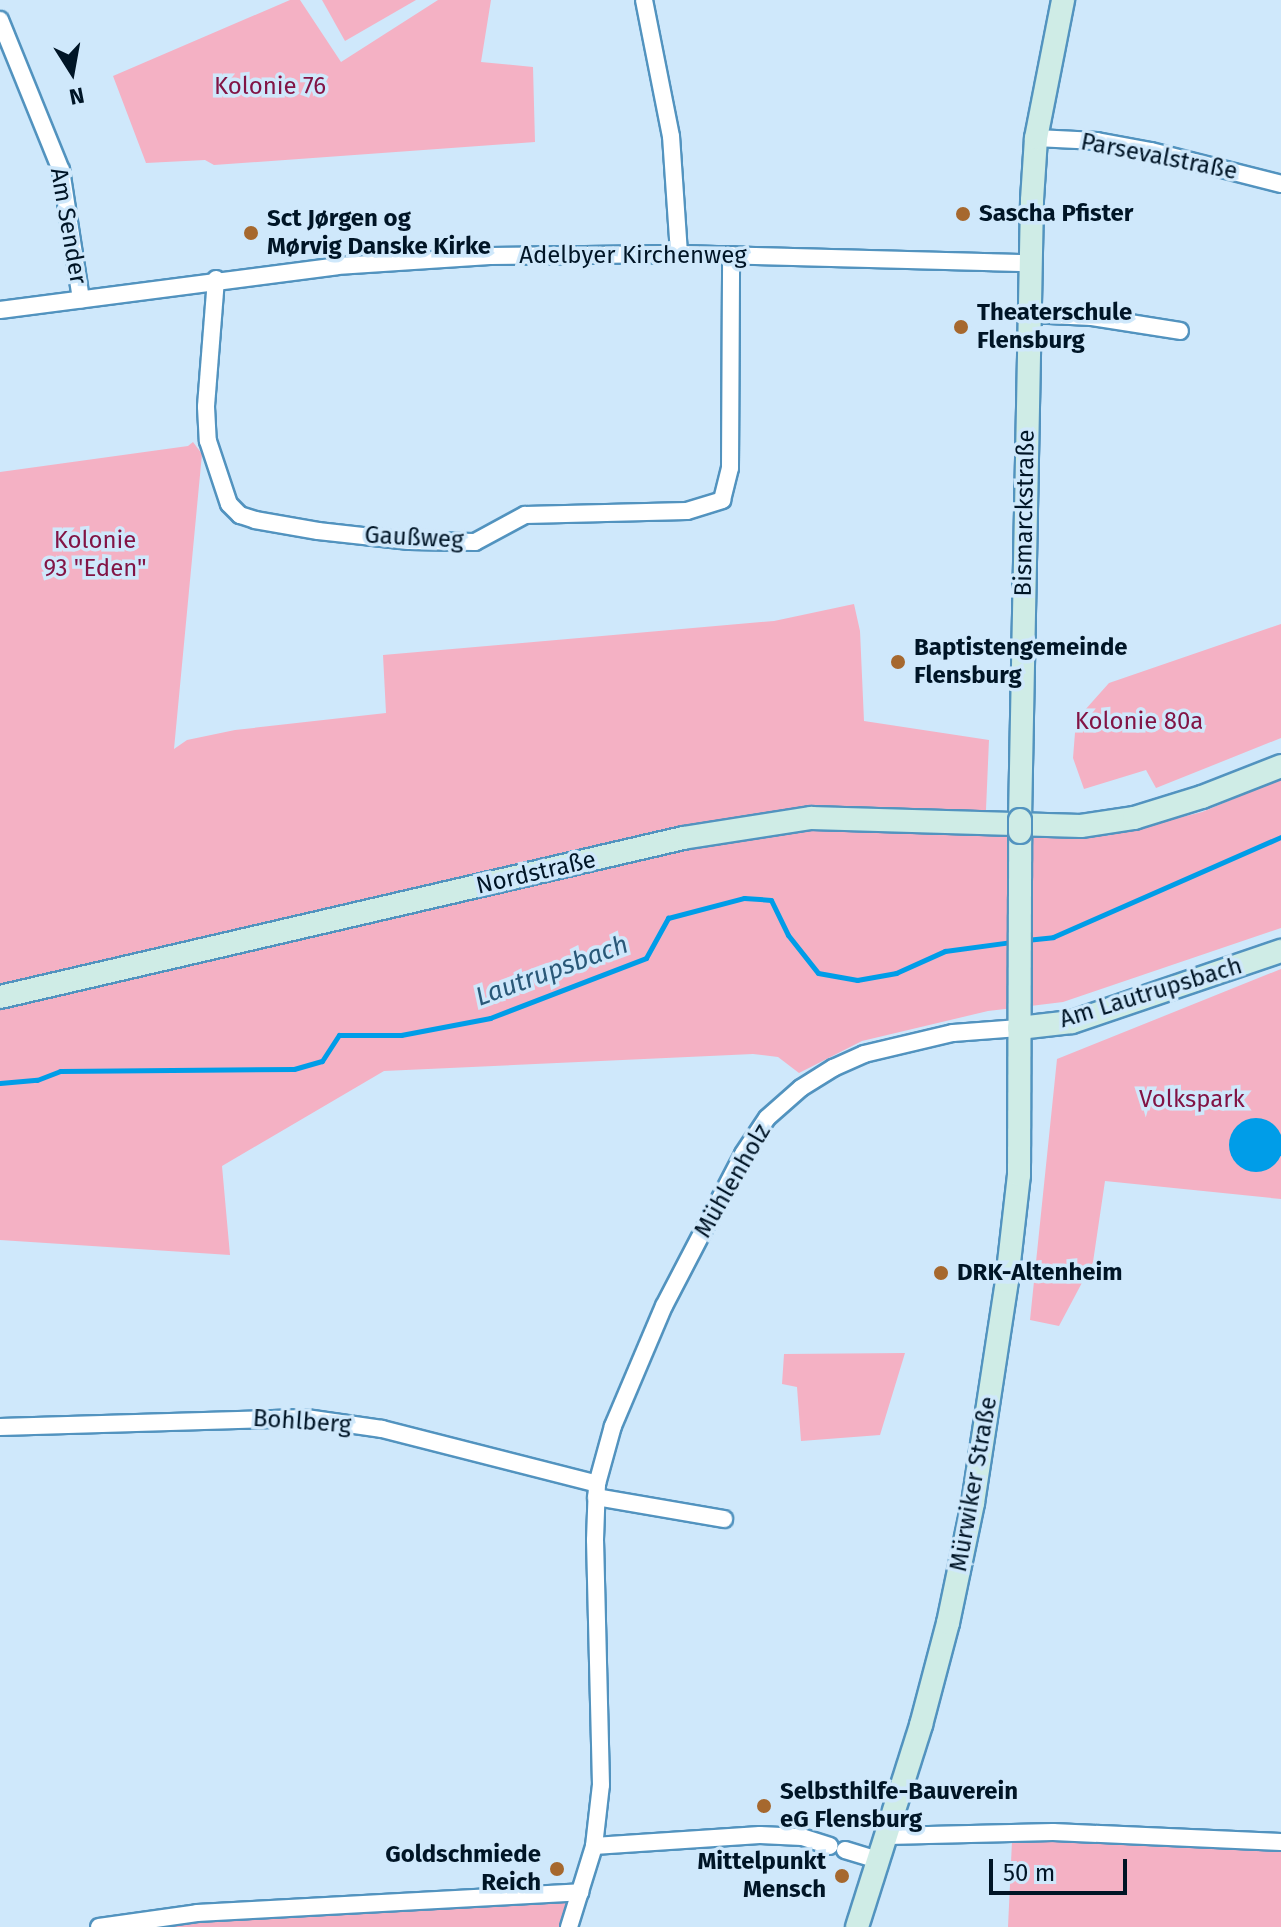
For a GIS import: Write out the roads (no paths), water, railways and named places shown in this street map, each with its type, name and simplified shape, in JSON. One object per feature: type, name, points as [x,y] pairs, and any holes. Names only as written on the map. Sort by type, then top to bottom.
[{"type":"main road","name":"Bismarckstraße","points":[[1019,1028],[1020,709],[1030,263],[1036,138],[1063,0]]},
{"type":"main road","name":"Nordstraße","points":[[0,997],[668,842],[768,823],[811,818],[1081,826],[1161,810],[1281,766]]},
{"type":"main road","name":"Am Lautrupsbach","points":[[1019,1028],[1072,1022],[1281,951]]},
{"type":"main road","name":"Mürwiker Straße","points":[[857,1927],[887,1836],[948,1623],[973,1503],[1007,1280],[1019,1175],[1019,1028]]},
{"type":"street","points":[[644,0],[671,136],[679,254]]},
{"type":"street","name":"Am Sender","points":[[0,20],[61,170],[81,299]]},
{"type":"street","name":"Parsevalstraße","points":[[1036,138],[1097,141],[1281,184]]},
{"type":"street","name":"Adelbyer Kirchenweg","points":[[0,310],[216,279],[337,266],[490,256],[679,254],[1030,263]]},
{"type":"street","name":"Gaußweg","points":[[216,279],[207,418],[216,474],[229,504],[240,515],[255,520],[318,531],[409,541],[475,542],[525,515],[687,511],[722,500],[730,468],[731,255]]},
{"type":"street","points":[[1028,314],[1092,317],[1180,331]]},
{"type":"street","name":"Mühlenholz","points":[[569,1927],[594,1846],[601,1785],[596,1491],[613,1426],[638,1359],[743,1154],[767,1118],[801,1088],[833,1068],[864,1054],[953,1033],[1019,1028]]},
{"type":"street","name":"Bohlberg","points":[[0,1427],[306,1418],[382,1429],[596,1491]]},
{"type":"street","points":[[596,1491],[724,1519]]},
{"type":"street","points":[[887,1836],[1053,1832],[1281,1842]]},
{"type":"street","points":[[594,1846],[760,1835],[802,1837],[878,1860]]},
{"type":"street","points":[[99,1927],[197,1913],[580,1892]]},
{"type":"water","points":[[1256,1118],[1275,1126],[1283,1145],[1275,1164],[1256,1172],[1237,1164],[1229,1145],[1237,1126]]},
{"type":"waterway","name":"Lautrupsbach","points":[[1026,940],[1053,937],[1281,837]]},
{"type":"waterway","name":"Lautrupsbach","points":[[0,1083],[37,1080],[60,1071],[294,1069],[322,1061],[339,1035],[401,1035],[490,1018],[646,958],[668,918],[744,898],[771,900],[788,935],[818,973],[857,980],[896,973],[945,951],[1012,942]]},
{"type":"place","name":"Sascha Pfister","points":[[963,214]]},
{"type":"place","name":"Sct Jørgen og Mørvig Danske Kirke","points":[[251,233]]},
{"type":"place","name":"Theaterschule Flensburg","points":[[961,327]]},
{"type":"place","name":"Baptistengemeinde Flensburg","points":[[898,662]]},
{"type":"place","name":"DRK-Altenheim","points":[[941,1273]]},
{"type":"place","name":"Selbsthilfe-Bauverein eG Flensburg","points":[[764,1806]]},
{"type":"place","name":"Goldschmiede Reich","points":[[557,1869]]},
{"type":"place","name":"Mittelpunkt Mensch","points":[[842,1876]]},
{"type":"park label","name":"Kolonie 76","points":[[270,87]]},
{"type":"park label","name":"Kolonie 93 \"Eden\"","points":[[95,555]]},
{"type":"park label","name":"Kolonie 80a","points":[[1139,722]]},
{"type":"park label","name":"Volkspark","points":[[1192,1100]]}]
